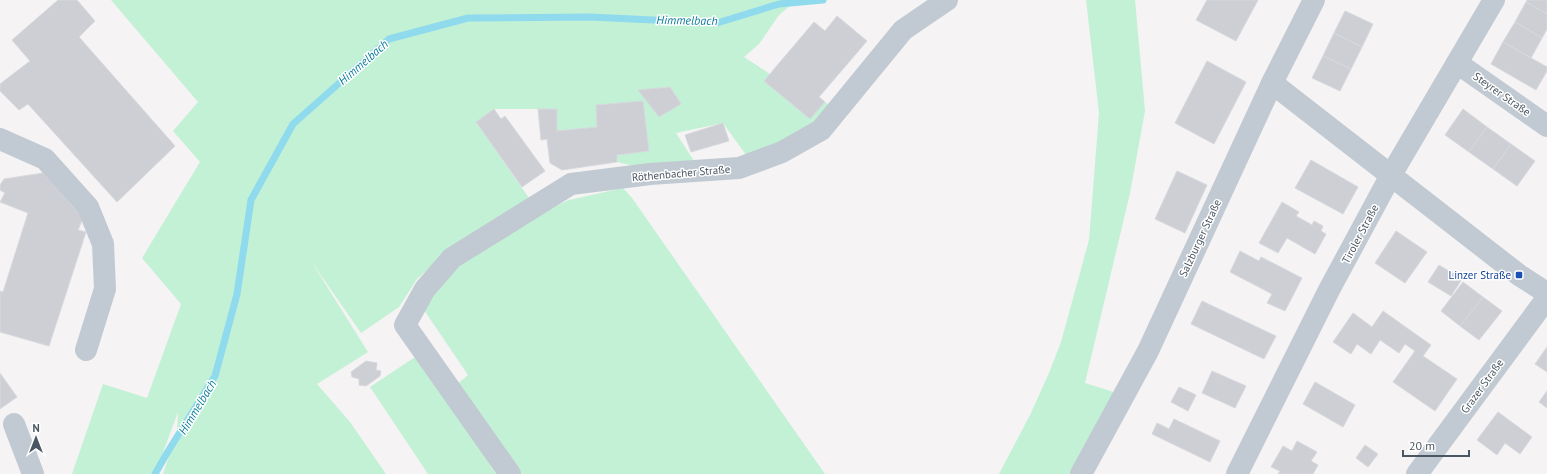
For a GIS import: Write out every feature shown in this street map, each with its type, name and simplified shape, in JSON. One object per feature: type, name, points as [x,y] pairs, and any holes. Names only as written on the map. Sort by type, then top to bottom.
[{"type":"street","name":"Röthenbacher Straße","points":[[510,474],[406,325],[425,289],[452,258],[571,184],[650,174],[739,168],[782,152],[821,130],[903,30],[947,0]]},
{"type":"street","name":"Salzburger Straße","points":[[1081,474],[1148,351],[1272,83],[1314,0]]},
{"type":"street","name":"Tiroler Straße","points":[[1237,474],[1330,290],[1391,175],[1494,0]]},
{"type":"street","name":"Steyrer Straße","points":[[1457,63],[1547,126]]},
{"type":"street","points":[[1272,83],[1519,275],[1547,294]]},
{"type":"street","points":[[0,139],[45,159],[88,207],[103,244],[105,289],[86,350]]},
{"type":"street","name":"Grazer Straße","points":[[1417,474],[1547,298]]},
{"type":"street","points":[[14,424],[33,474]]},
{"type":"green space","points":[[111,0],[797,0],[779,15],[759,44],[744,57],[770,74],[764,81],[810,119],[825,102],[832,106],[813,124],[790,140],[746,155],[723,123],[676,133],[696,164],[638,167],[617,162],[555,138],[538,109],[494,109],[476,122],[529,198],[445,254],[417,279],[399,307],[361,333],[311,261],[368,352],[317,384],[350,422],[386,474],[163,474],[177,432],[178,412],[155,474],[72,474],[103,384],[147,398],[181,304],[142,258],[200,162],[173,131],[198,102]]},
{"type":"green space","points":[[1086,0],[1135,0],[1145,111],[1130,193],[1085,383],[1117,393],[1070,474],[999,474],[1030,415],[1061,342],[1089,240],[1099,113]]},
{"type":"green space","points":[[623,188],[632,198],[825,474],[518,474],[455,386],[468,375],[424,310],[431,294],[449,274],[481,250],[549,209],[569,200]]},
{"type":"green space","points":[[418,355],[496,474],[428,474],[370,387]]},
{"type":"building","points":[[58,0],[77,0],[95,21],[79,37],[175,146],[117,202],[28,104],[19,110],[0,91],[0,84],[30,61],[12,40]]},
{"type":"building","points":[[1207,0],[1258,0],[1236,41],[1196,20]]},
{"type":"building","points":[[1527,0],[1547,0],[1547,14],[1526,2]]},
{"type":"building","points":[[1526,2],[1547,14],[1547,29],[1542,38],[1515,22]]},
{"type":"building","points":[[1345,11],[1373,24],[1362,47],[1334,33]]},
{"type":"building","points":[[837,16],[867,41],[819,97],[825,102],[810,119],[764,81],[814,22],[825,31]]},
{"type":"building","points":[[1515,22],[1542,38],[1531,58],[1503,42]]},
{"type":"building","points":[[1334,33],[1362,47],[1351,69],[1323,56]]},
{"type":"building","points":[[1503,42],[1547,67],[1547,71],[1536,90],[1491,64]]},
{"type":"building","points":[[1323,56],[1351,69],[1340,91],[1312,78]]},
{"type":"building","points":[[1207,61],[1246,82],[1214,144],[1175,123]]},
{"type":"building","points":[[670,87],[681,104],[659,117],[638,90]]},
{"type":"building","points":[[643,101],[649,151],[617,155],[617,162],[562,170],[550,163],[547,139],[541,140],[538,109],[557,109],[557,131],[597,127],[596,105]]},
{"type":"building","points":[[494,109],[501,119],[505,116],[545,171],[522,187],[476,122]]},
{"type":"building","points":[[1463,109],[1487,127],[1469,152],[1445,135]]},
{"type":"building","points":[[723,123],[729,141],[691,152],[685,135]]},
{"type":"building","points":[[1487,127],[1511,144],[1493,169],[1469,152]]},
{"type":"building","points":[[1511,144],[1535,161],[1517,186],[1493,169]]},
{"type":"building","points":[[1311,160],[1358,187],[1343,214],[1295,188]]},
{"type":"building","points":[[1177,171],[1207,185],[1185,233],[1155,219]]},
{"type":"building","points":[[43,173],[83,218],[78,230],[86,232],[49,346],[0,332],[0,291],[3,292],[28,213],[0,202],[5,193],[0,190],[0,185],[4,179]]},
{"type":"building","points":[[1282,202],[1299,212],[1296,216],[1312,225],[1314,221],[1323,226],[1321,231],[1326,234],[1315,254],[1287,238],[1278,253],[1259,243]]},
{"type":"building","points":[[1396,231],[1427,252],[1405,283],[1375,263]]},
{"type":"building","points":[[1240,251],[1259,261],[1261,257],[1302,278],[1285,311],[1267,303],[1272,294],[1230,272]]},
{"type":"building","points":[[1439,265],[1462,279],[1451,296],[1428,282]]},
{"type":"building","points":[[1463,282],[1483,297],[1460,326],[1441,311]]},
{"type":"building","points":[[1483,297],[1502,311],[1479,340],[1460,326]]},
{"type":"building","points":[[1202,301],[1276,336],[1264,359],[1191,324]]},
{"type":"building","points":[[1383,311],[1431,345],[1423,356],[1457,379],[1435,411],[1393,382],[1415,351],[1405,344],[1399,353],[1380,340],[1371,354],[1357,344],[1351,354],[1333,342],[1353,313],[1372,327]]},
{"type":"building","points":[[1547,347],[1547,372],[1535,364]]},
{"type":"building","points":[[366,361],[377,363],[376,370],[381,371],[380,376],[366,386],[359,385],[359,379],[352,377],[351,372]]},
{"type":"building","points":[[1212,371],[1246,386],[1235,408],[1202,393]]},
{"type":"building","points":[[0,373],[17,397],[0,409]]},
{"type":"building","points":[[1315,382],[1355,405],[1343,427],[1303,404]]},
{"type":"building","points":[[1179,387],[1196,395],[1188,411],[1171,402]]},
{"type":"building","points":[[1547,391],[1547,408],[1539,402]]},
{"type":"building","points":[[1498,412],[1532,437],[1520,454],[1505,443],[1497,455],[1477,440]]},
{"type":"building","points":[[1174,419],[1220,441],[1210,462],[1152,434],[1157,423],[1169,429]]},
{"type":"building","points":[[1297,441],[1317,452],[1311,461],[1318,465],[1313,474],[1278,474],[1280,471],[1271,467],[1283,446],[1292,451]]},
{"type":"building","points":[[1365,445],[1378,454],[1368,467],[1356,458]]},
{"type":"waterway","name":"Himmelbach","points":[[155,474],[215,376],[237,294],[251,200],[293,124],[389,39],[468,18],[590,17],[717,23],[779,4],[823,0]]},
{"type":"place","name":"Linzer Straße","points":[[1519,275]]}]
